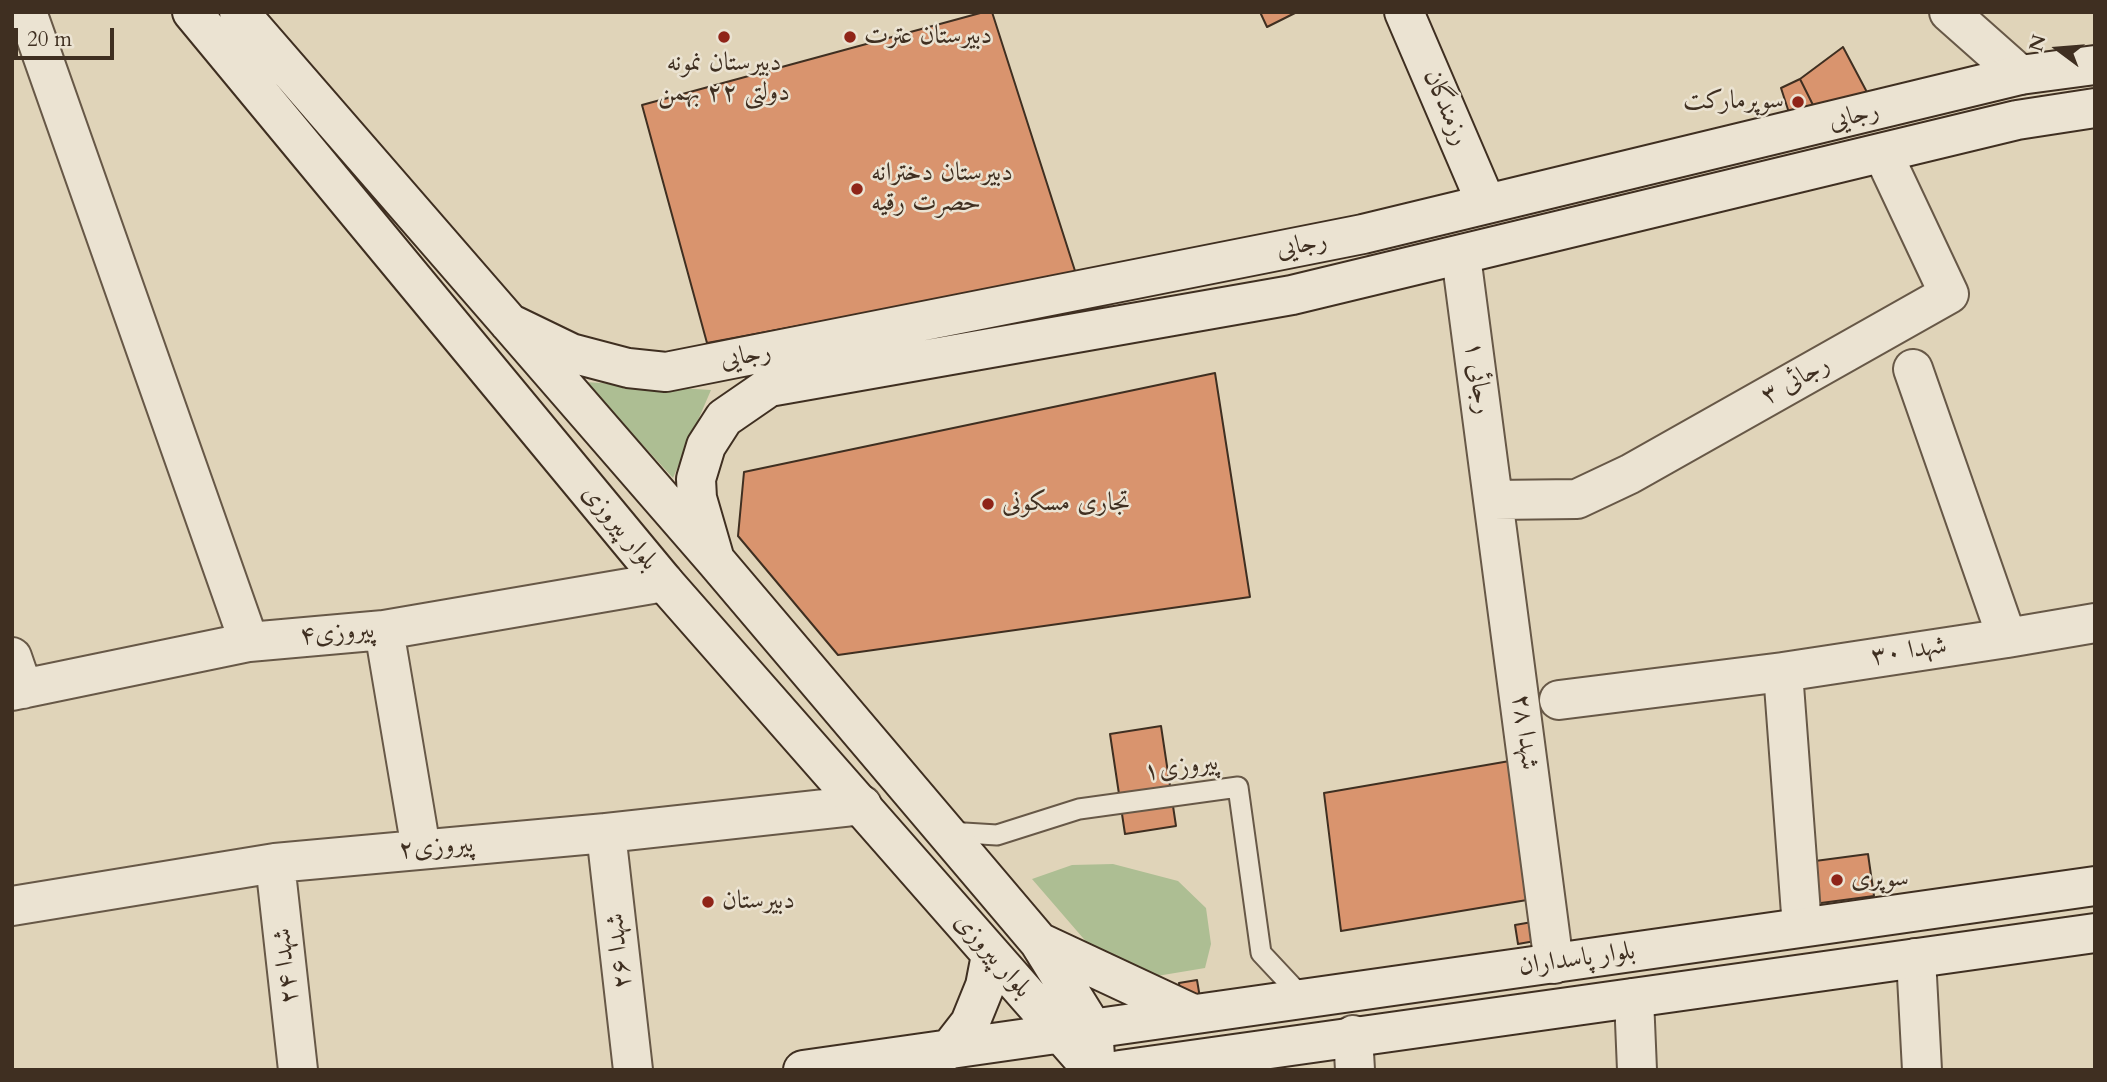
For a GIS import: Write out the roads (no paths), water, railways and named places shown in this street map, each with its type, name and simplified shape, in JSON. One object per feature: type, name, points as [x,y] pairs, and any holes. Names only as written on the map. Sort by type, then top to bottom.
[{"type":"street","points":[[27,12],[249,642]]},
{"type":"street","name":"بلوار پیروزی","points":[[192,12],[664,582],[991,954],[1076,1032]]},
{"type":"street","name":"بلوار پیروزی","points":[[239,12],[715,560],[1039,942],[1076,1032]]},
{"type":"street","points":[[1949,12],[2020,75]]},
{"type":"street","name":"رزمندگان","points":[[1412,16],[1486,203]]},
{"type":"street","name":"رجایی","points":[[509,323],[571,353],[628,368],[666,372],[1363,234],[1486,203],[1756,142],[2020,75],[2095,65]]},
{"type":"street","name":"رجایی","points":[[715,560],[697,498],[696,479],[706,446],[724,418],[769,387],[1209,310],[1461,256],[2017,120],[2095,108]]},
{"type":"street","name":"رجائی ۳","points":[[1494,500],[1577,499],[1630,474],[1949,294],[1883,153]]},
{"type":"street","name":"رجائی ۱","points":[[1461,256],[1494,500]]},
{"type":"street","points":[[1203,266],[1209,310]]},
{"type":"street","points":[[908,324],[912,362]]},
{"type":"street","points":[[1913,369],[2007,638]]},
{"type":"street","name":"شهدا ۲۸","points":[[1494,500],[1554,964]]},
{"type":"street","name":"پیروزی۴","points":[[16,679],[249,642],[384,629],[664,582]]},
{"type":"street","name":"شهدا ۳۰","points":[[1559,700],[1783,671],[2095,623]]},
{"type":"street","points":[[384,629],[421,849]]},
{"type":"street","points":[[753,682],[791,649]]},
{"type":"street","points":[[1783,671],[1802,927]]},
{"type":"street","name":"پیروزی۲","points":[[12,906],[275,863],[606,833],[862,805]]},
{"type":"street","name":"شهدا ۲۶","points":[[606,833],[633,1070]]},
{"type":"street","name":"شهدا ۲۴","points":[[275,863],[298,1070]]},
{"type":"street","name":"بلوار پاسداران","points":[[803,1070],[2095,886]]},
{"type":"street","name":"بلوار پاسداران","points":[[1120,1070],[1354,1052],[1426,1026],[2095,933]]},
{"type":"street","points":[[1039,942],[1193,1014]]},
{"type":"street","points":[[949,1050],[970,1023],[985,986],[991,954]]},
{"type":"street","points":[[1916,958],[1922,1070]]},
{"type":"street","points":[[1423,983],[1426,1026]]},
{"type":"street","points":[[1634,998],[1637,1070]]},
{"type":"street","points":[[1076,1032],[1094,1070]]},
{"type":"lane","name":"پیروزی۱","points":[[946,832],[997,835],[1079,809],[1238,787],[1261,953],[1305,1000]]},
{"type":"place","name":"دبیرستان نمونه دولتی ۲۲ بهمن","points":[[724,37]]},
{"type":"place","name":"دبیرستان عترت","points":[[850,37]]},
{"type":"place","name":"سوپرمارکت","points":[[1798,102]]},
{"type":"place","name":"دبیرستان دخترانه حصرت رقیه","points":[[857,189]]},
{"type":"place","name":"تجاری مسکونی","points":[[988,504]]},
{"type":"place","name":"سوپری","points":[[1837,880]]},
{"type":"place","name":"دبیرستان","points":[[708,902]]}]
